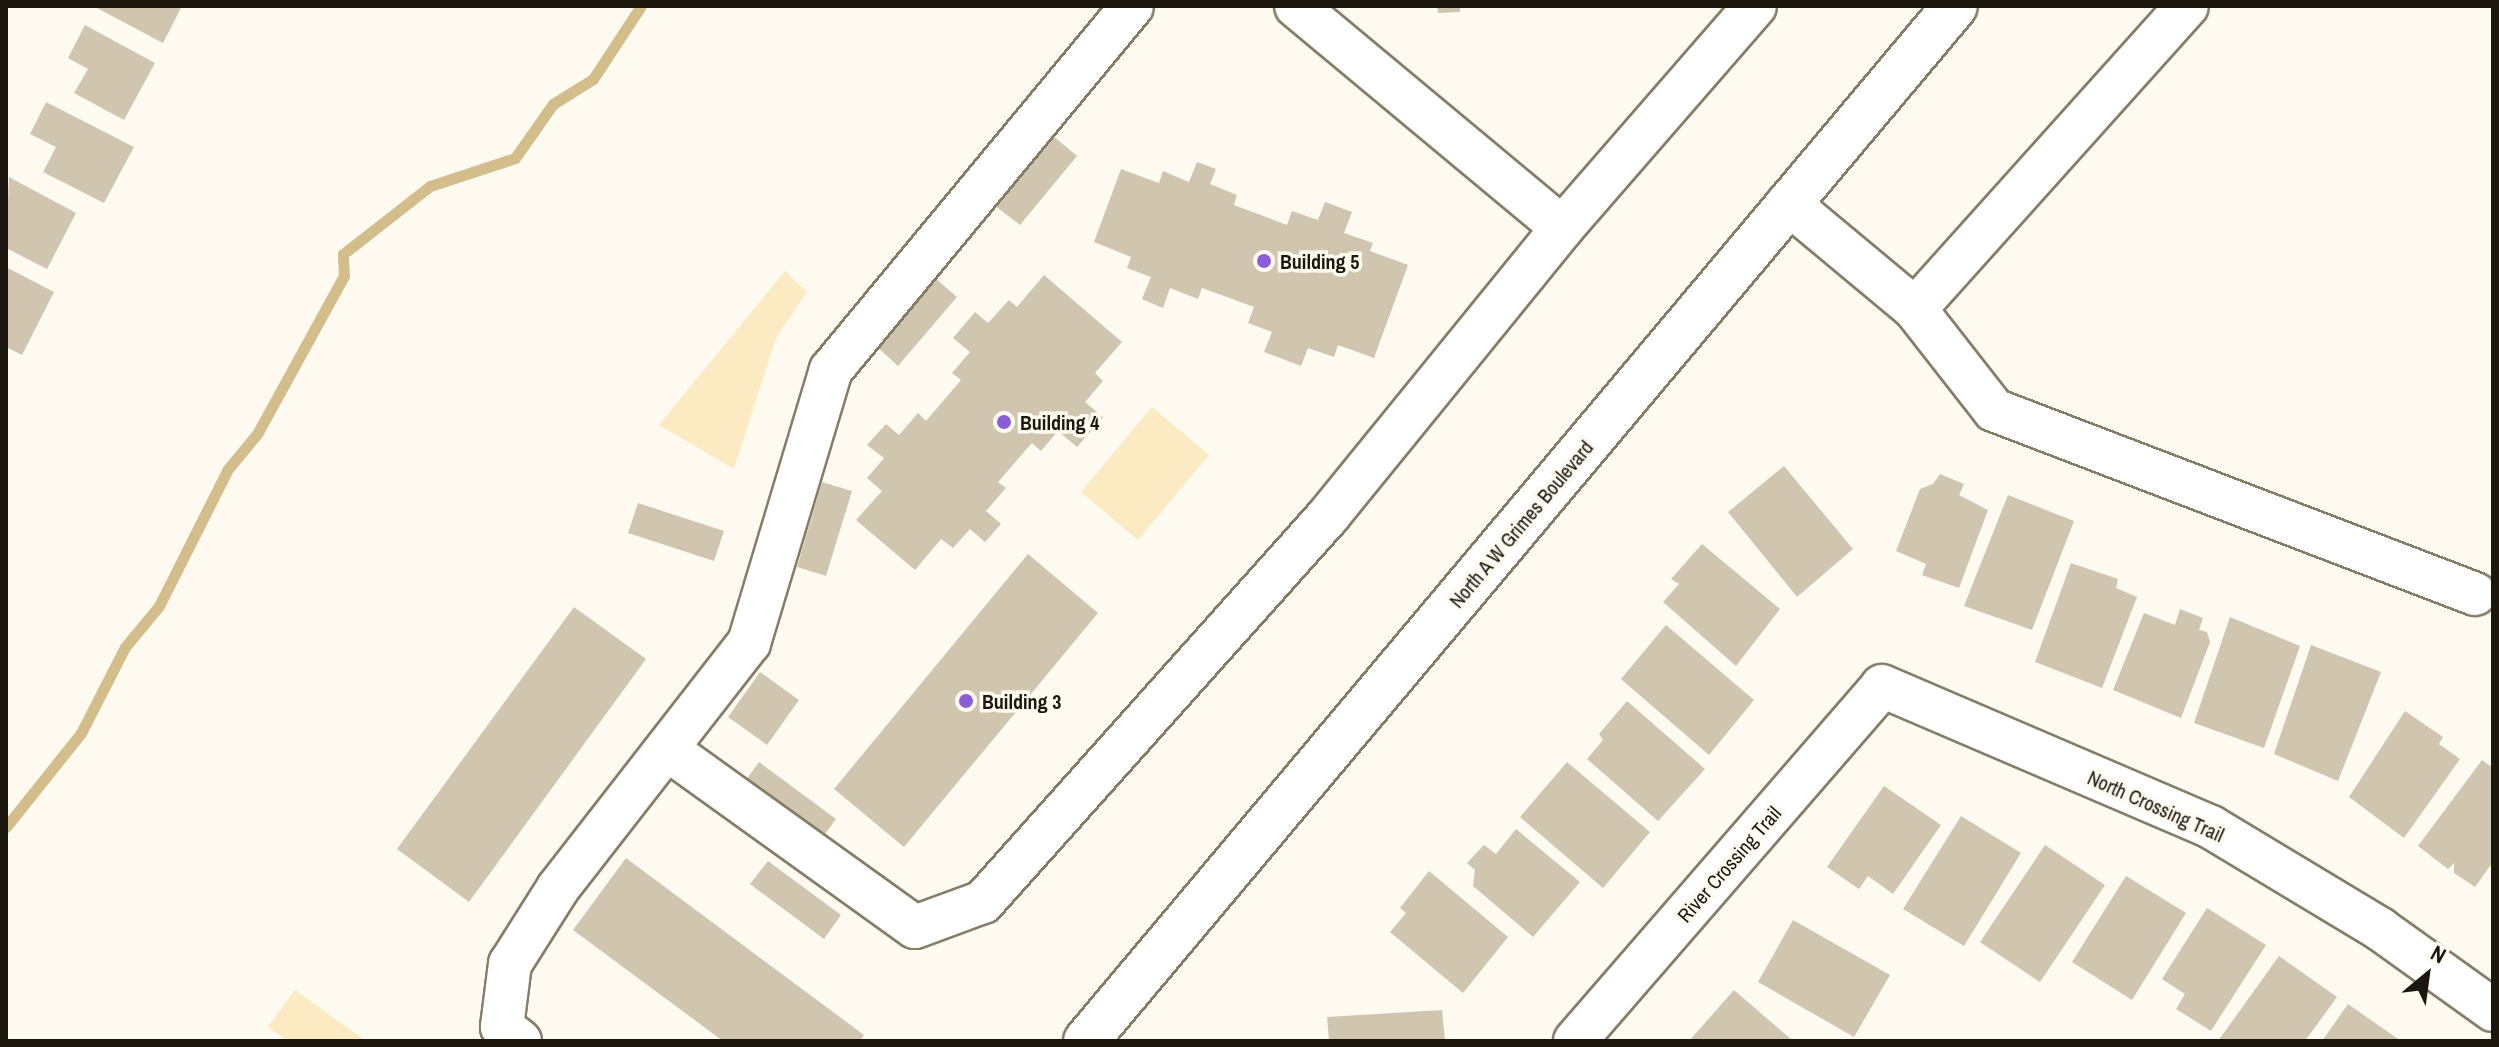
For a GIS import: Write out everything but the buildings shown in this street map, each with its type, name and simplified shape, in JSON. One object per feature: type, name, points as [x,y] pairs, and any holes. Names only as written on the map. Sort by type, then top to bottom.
[{"type":"main road","name":"North A W Grimes Boulevard","points":[[1086,1041],[1955,6]]},
{"type":"street","points":[[520,1041],[502,1027],[510,964],[558,888],[749,643],[831,370],[1132,6]]},
{"type":"street","points":[[1296,6],[1562,228]]},
{"type":"street","points":[[667,749],[915,927],[983,902],[1329,515],[1562,228],[1755,6]]},
{"type":"street","points":[[1915,309],[2187,6]]},
{"type":"street","points":[[1788,203],[1915,309],[1994,410],[2475,594]]},
{"type":"street","name":"North Crossing Trail","points":[[1882,686],[2211,827],[2380,929],[2493,1010]]},
{"type":"street","name":"River Crossing Trail","points":[[1575,1041],[1882,686]]},
{"type":"shaded area","points":[[785,271],[807,292],[776,338],[734,469],[659,425]]},
{"type":"shaded area","points":[[1152,407],[1209,455],[1138,540],[1081,492]]},
{"type":"shaded area","points":[[295,990],[366,1041],[288,1041],[268,1027]]},
{"type":"waterway","points":[[6,827],[81,733],[125,647],[159,606],[228,469],[257,434],[344,276],[343,254],[430,186],[515,158],[553,104],[593,79],[641,6]]},
{"type":"place","name":"Building 5","points":[[1264,261]]},
{"type":"place","name":"Building 4","points":[[1004,422]]},
{"type":"place","name":"Building 3","points":[[966,701]]}]
